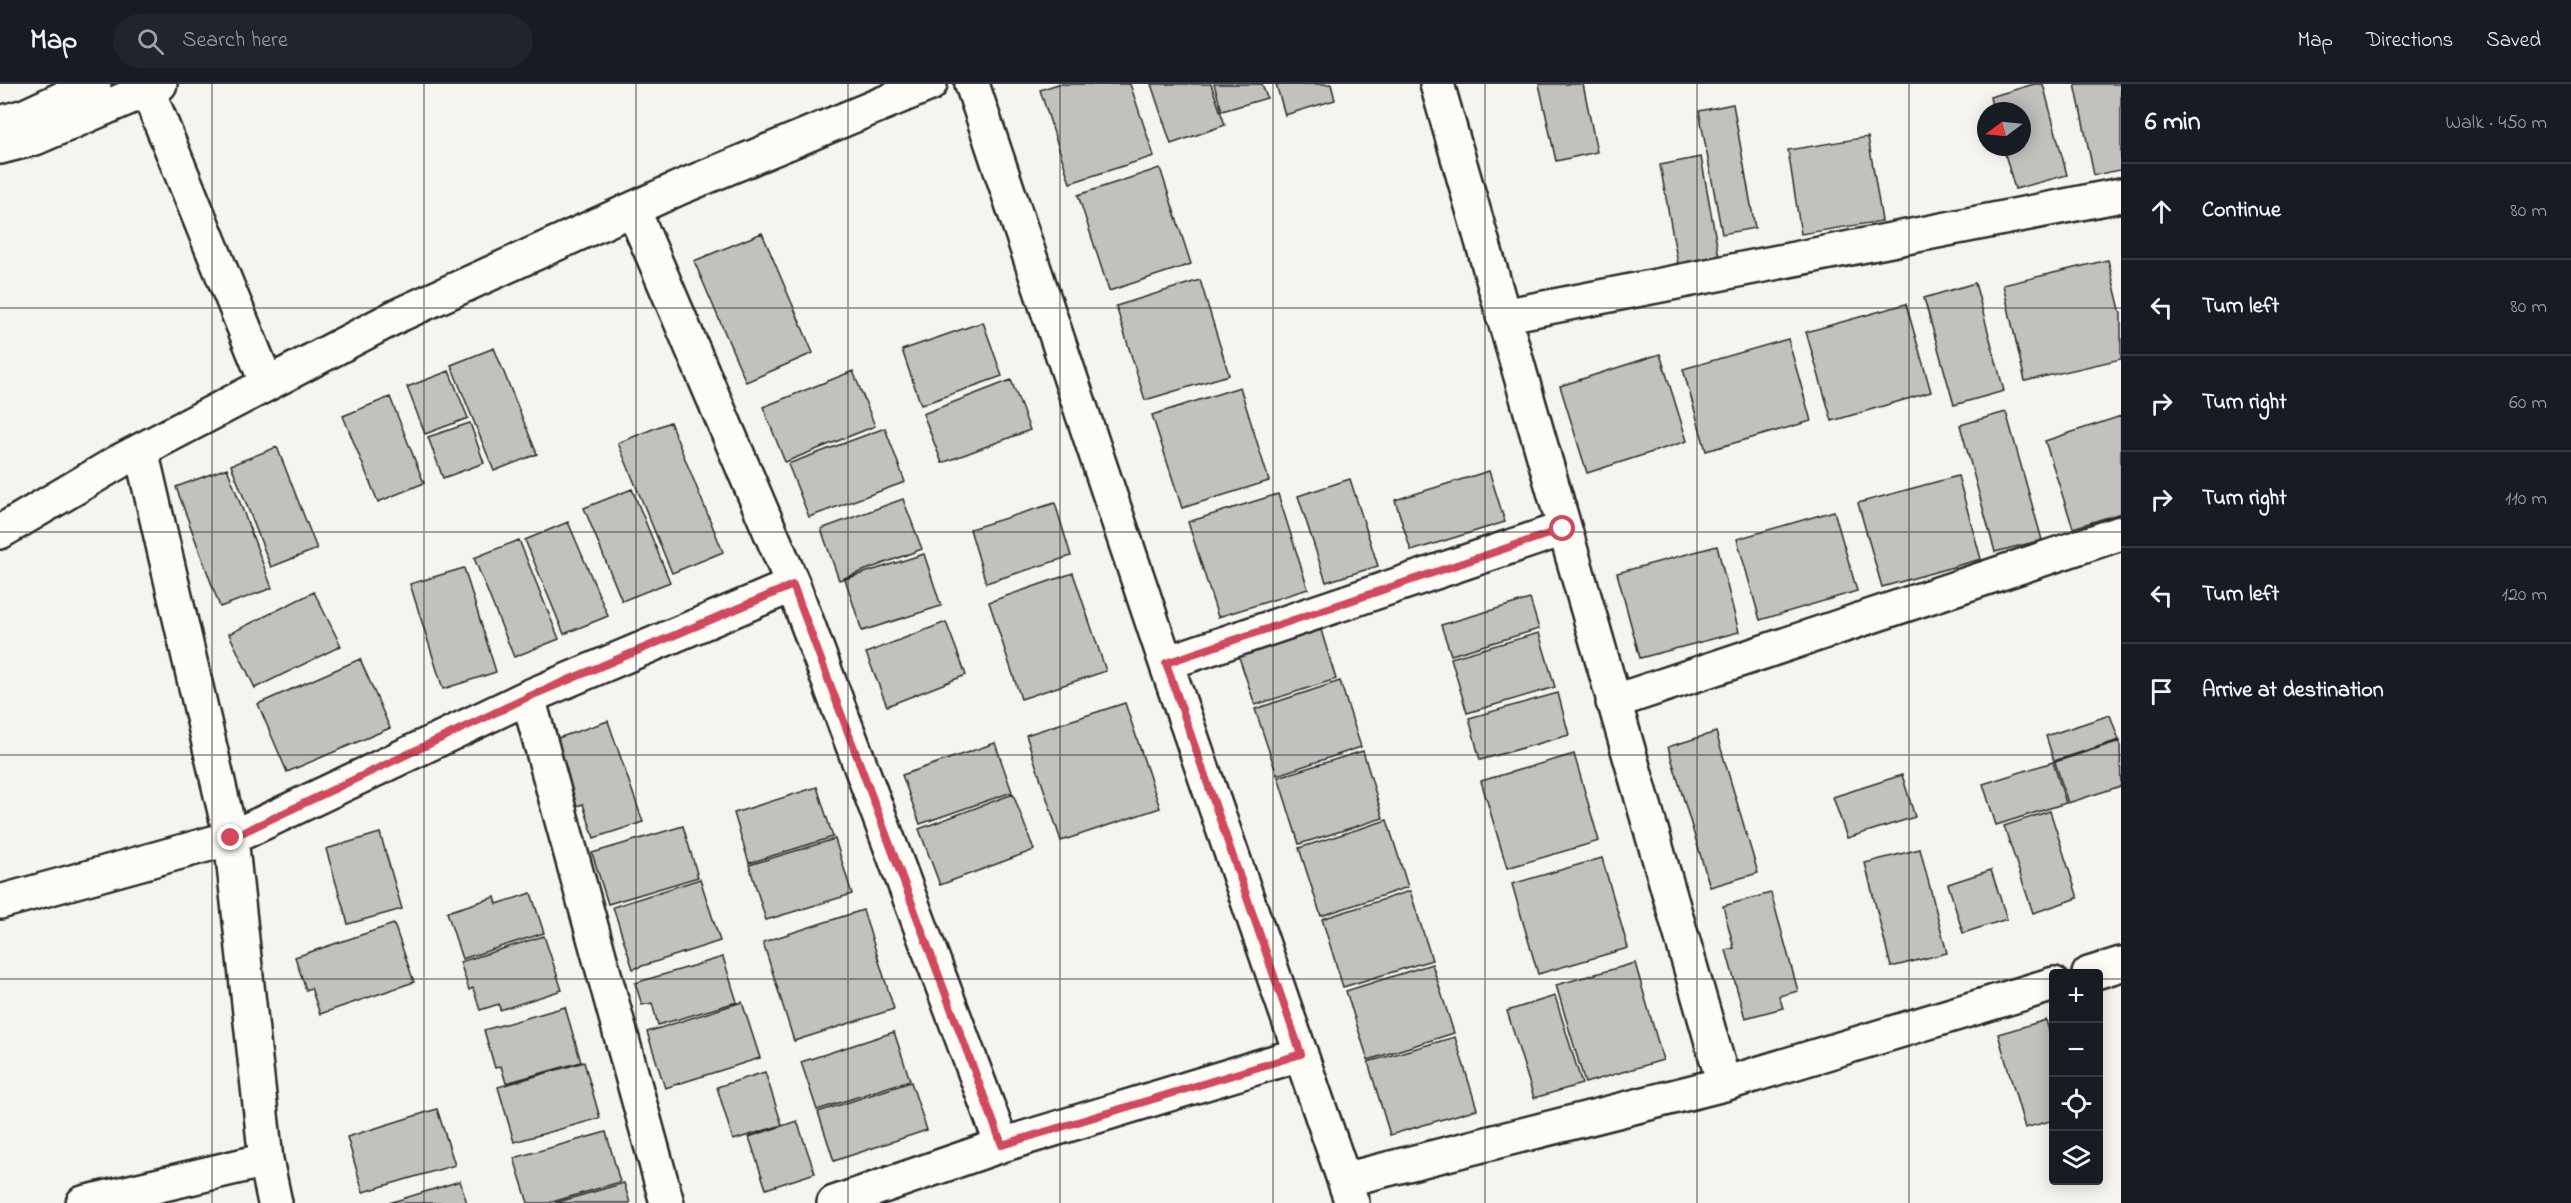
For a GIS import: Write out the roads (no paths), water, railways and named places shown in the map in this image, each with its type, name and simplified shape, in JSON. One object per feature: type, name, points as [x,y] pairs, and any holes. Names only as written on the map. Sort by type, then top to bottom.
[{"type":"street","points":[[0,123],[25,116],[94,84]]},
{"type":"street","points":[[0,532],[141,450],[399,315],[633,208],[930,84]]},
{"type":"street","points":[[972,84],[1166,663],[1348,1191],[1724,1084],[2049,986]]},
{"type":"street","points":[[1437,84],[1724,1084]]},
{"type":"street","points":[[0,147],[35,138],[154,88],[267,384]]},
{"type":"street","points":[[1503,316],[2121,195]]},
{"type":"street","points":[[633,208],[793,585],[1002,1145]]},
{"type":"street","points":[[141,450],[231,838],[266,1160],[275,1203]]},
{"type":"street","points":[[1166,663],[1563,529]]},
{"type":"street","points":[[1613,702],[2121,533]]},
{"type":"street","points":[[0,902],[231,838],[528,697],[793,585]]},
{"type":"street","points":[[528,697],[667,1203]]},
{"type":"street","points":[[2103,970],[2121,964]]},
{"type":"street","points":[[834,1203],[1002,1145],[1301,1054]]},
{"type":"street","points":[[83,1203],[266,1160]]}]
